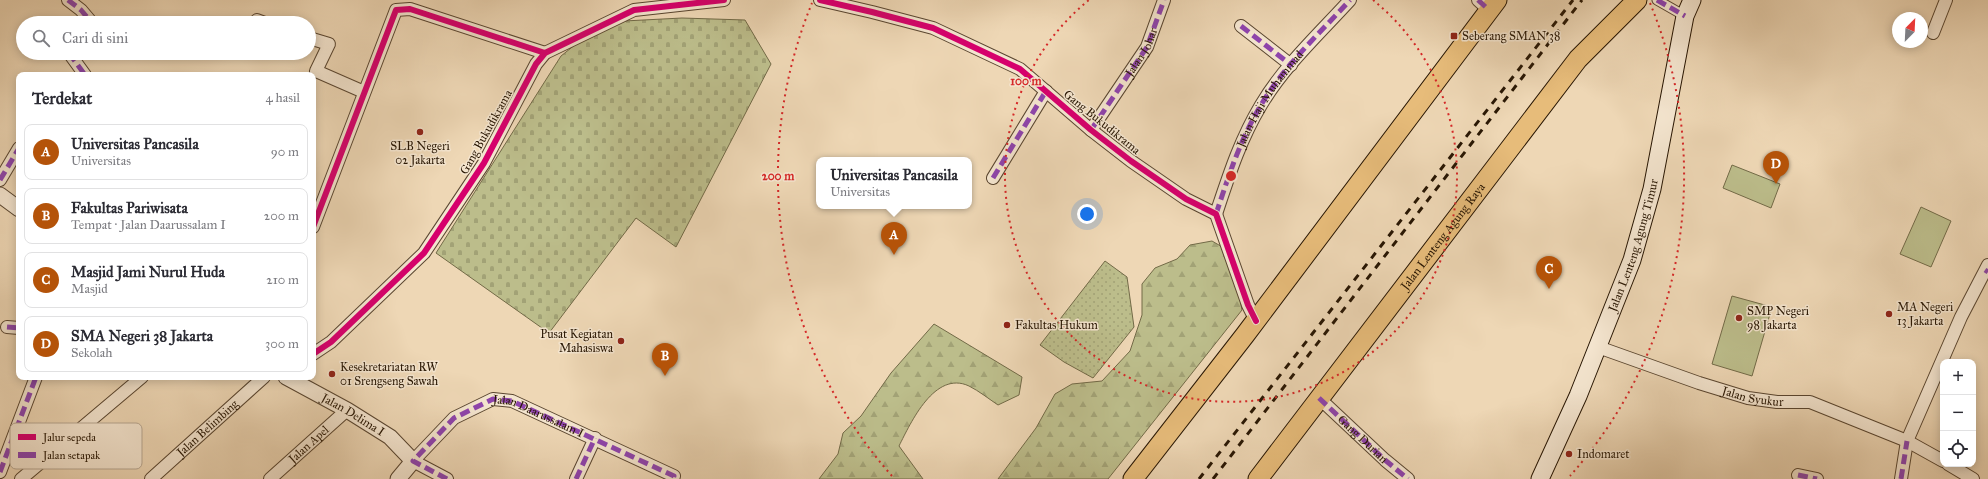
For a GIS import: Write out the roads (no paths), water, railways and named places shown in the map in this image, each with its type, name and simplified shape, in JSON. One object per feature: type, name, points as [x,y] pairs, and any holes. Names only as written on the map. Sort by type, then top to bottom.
[{"type":"main road","name":"Jalan Lenteng Agung Raya","points":[[1258,479],[1578,60],[1637,0]]},
{"type":"main road","name":"Jalan Lenteng Agung Timur","points":[[1540,479],[1578,396],[1632,260],[1652,189],[1685,16],[1692,0]]},
{"type":"main road","points":[[1133,479],[1256,321],[1488,3]]},
{"type":"street","points":[[68,0],[86,16]]},
{"type":"street","name":"Gang Bukudikrama","points":[[316,352],[331,342],[424,253],[484,163],[536,64],[545,53],[634,10],[724,0]]},
{"type":"street","name":"Gang Bukudikrama","points":[[820,0],[933,28],[1020,69],[1091,130],[1131,161],[1186,200],[1216,214]]},
{"type":"street","name":"Jalan Johar","points":[[1091,130],[1147,47],[1164,0]]},
{"type":"street","name":"Jalan Haji Muhammad","points":[[1216,214],[1234,158],[1262,104],[1291,65],[1350,0]]},
{"type":"street","points":[[1657,0],[1685,16]]},
{"type":"street","points":[[1933,34],[1946,0]]},
{"type":"street","points":[[316,218],[396,10],[410,9],[545,53]]},
{"type":"street","points":[[1241,26],[1291,65]]},
{"type":"street","points":[[316,40],[329,44],[316,71],[364,92]]},
{"type":"street","points":[[74,60],[83,72]]},
{"type":"street","points":[[993,178],[1046,91]]},
{"type":"street","points":[[0,180],[16,153]]},
{"type":"street","points":[[0,195],[16,206]]},
{"type":"street","points":[[1216,214],[1248,305],[1256,321]]},
{"type":"street","points":[[1900,479],[1908,441],[1961,316],[1987,269]]},
{"type":"street","name":"Jalan Syukur","points":[[1598,347],[1699,383],[1748,398],[1777,402],[1810,402],[1908,441],[1940,459]]},
{"type":"street","points":[[19,423],[35,380]]},
{"type":"street","points":[[87,423],[138,380]]},
{"type":"street","name":"Jalan Belimbing","points":[[151,479],[261,380]]},
{"type":"street","name":"Jalan Delima I","points":[[292,380],[347,410],[390,437],[413,461]]},
{"type":"street","name":"Gang Durian","points":[[1319,398],[1385,460],[1408,479]]},
{"type":"street","name":"Jalan Daarussalam I","points":[[413,461],[454,418],[493,399],[512,401],[595,438],[674,476],[673,479]]},
{"type":"street","name":"Jalan Apel","points":[[270,479],[347,410]]},
{"type":"street","points":[[576,479],[595,438]]},
{"type":"street","points":[[0,472],[10,446]]},
{"type":"street","points":[[398,479],[413,461],[447,479]]},
{"type":"street","points":[[1953,467],[1973,479]]},
{"type":"street","points":[[21,479],[33,469]]},
{"type":"street","points":[[1798,475],[1817,479]]},
{"type":"railway","points":[[1199,479],[1573,0]]},
{"type":"railway","points":[[1213,479],[1582,0]]},
{"type":"place","name":"Seberang SMAN 38","points":[[1454,36]]},
{"type":"place","name":"SLB Negeri 02 Jakarta","points":[[420,132]]},
{"type":"place","name":"SMA Negeri 38 Jakarta","points":[[1776,184]]},
{"type":"place","name":"Universitas Pancasila","points":[[894,255]]},
{"type":"place","name":"Masjid Jami Nurul Huda","points":[[1549,289]]},
{"type":"place","name":"MA Negeri 13 Jakarta","points":[[1889,314]]},
{"type":"place","name":"SMP Negeri 98 Jakarta","points":[[1739,318]]},
{"type":"place","name":"Fakultas Hukum","points":[[1007,325]]},
{"type":"place","name":"Pusat Kegiatan Mahasiswa","points":[[621,341]]},
{"type":"place","name":"Kesekretariatan RW 01 Srengseng Sawah","points":[[332,374]]},
{"type":"place","name":"Fakultas Pariwisata","points":[[665,376]]},
{"type":"place","name":"Indomaret","points":[[1569,454]]}]
